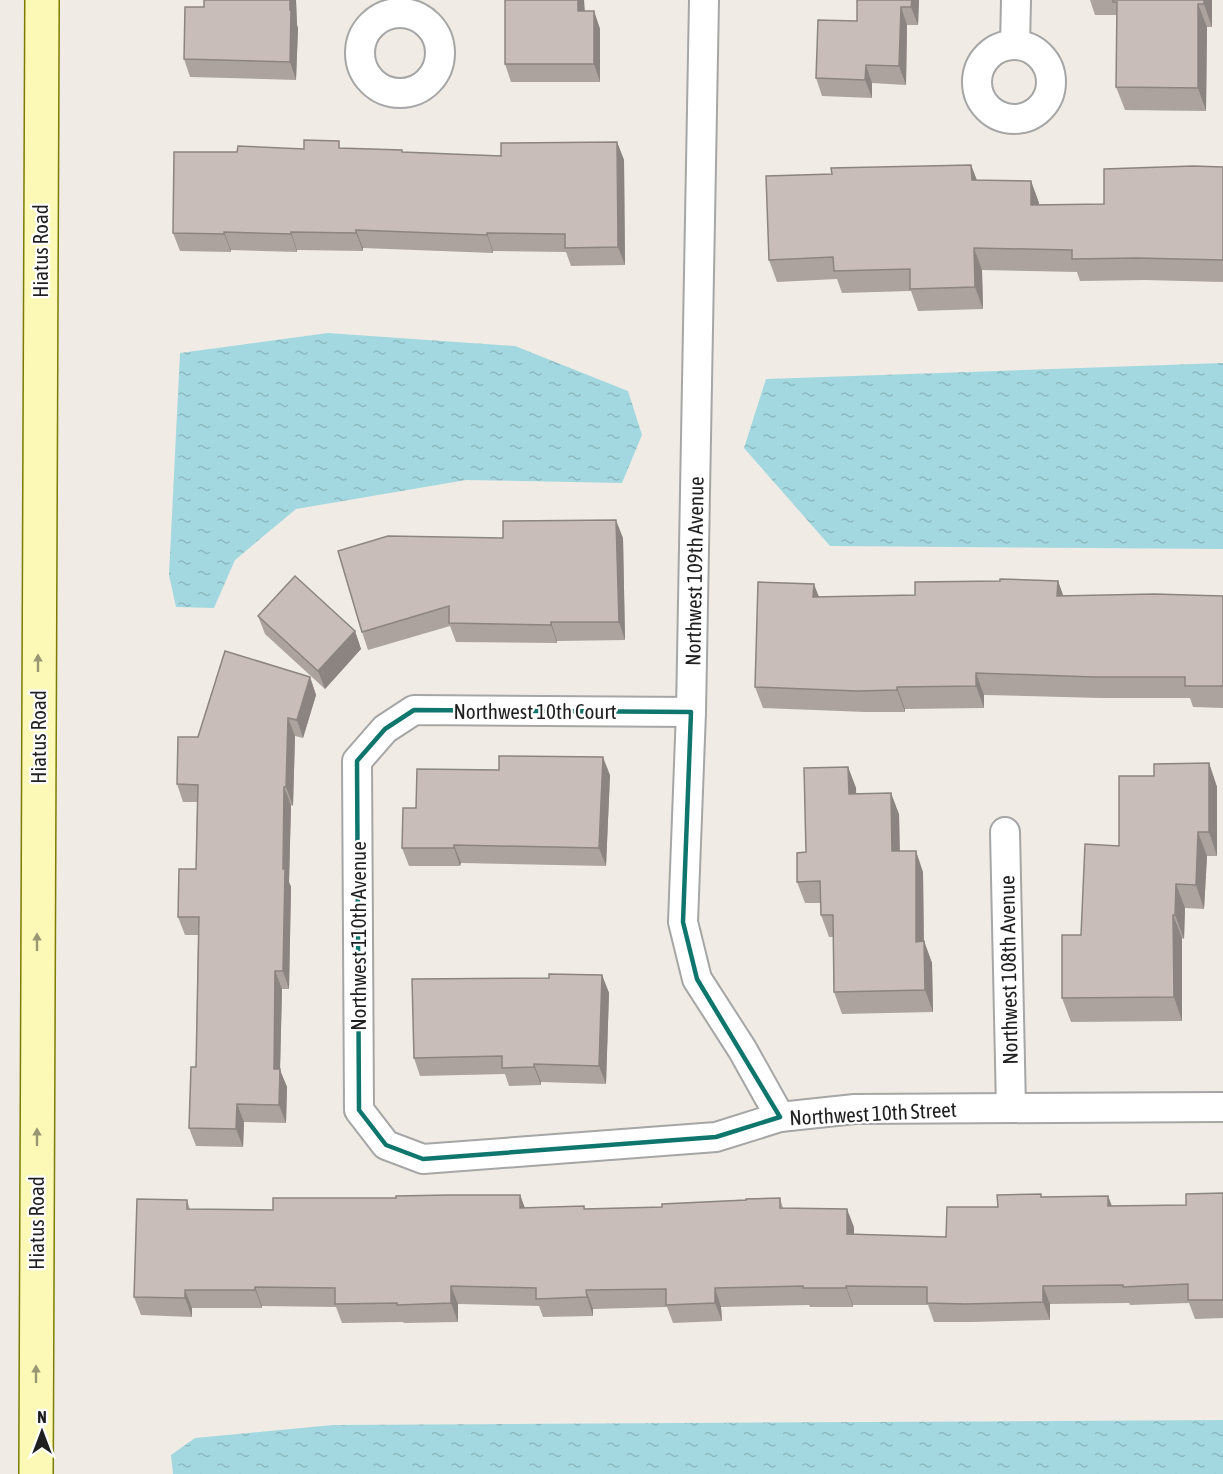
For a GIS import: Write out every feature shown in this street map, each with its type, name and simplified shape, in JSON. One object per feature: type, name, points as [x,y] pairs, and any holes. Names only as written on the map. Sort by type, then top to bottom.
[{"type":"main road","name":"Hiatus Road","points":[[36,1474],[42,0]]},
{"type":"street","name":"Northwest 109th Avenue","points":[[704,0],[691,712],[683,922],[697,979],[742,1049],[780,1117]]},
{"type":"street","points":[[1016,0],[1016,45]]},
{"type":"street","name":"Northwest 10th Court","points":[[385,729],[414,710],[691,712]]},
{"type":"street","name":"Northwest 110th Avenue","points":[[385,729],[357,761],[359,1110],[386,1145]]},
{"type":"street","name":"Northwest 108th Avenue","points":[[1005,832],[1011,1108]]},
{"type":"street","name":"Northwest 10th Street","points":[[386,1145],[423,1159],[716,1137],[780,1117],[855,1109],[1223,1107]]},
{"type":"highlighted area","points":[[414,710],[691,712],[683,922],[697,979],[780,1117],[716,1137],[423,1159],[386,1145],[359,1110],[357,761],[385,729]]},
{"type":"water","points":[[328,333],[515,346],[628,391],[642,435],[622,483],[466,480],[296,509],[235,560],[214,608],[176,607],[169,575],[180,353]]},
{"type":"water","points":[[1223,363],[1223,549],[830,546],[744,448],[766,379]]},
{"type":"water","points":[[1223,1420],[1223,1474],[173,1474],[171,1455],[195,1438],[333,1425]]},
{"type":"building","points":[[204,0],[290,0],[290,62],[184,59],[185,7],[204,7]]},
{"type":"building","points":[[505,0],[578,0],[578,11],[594,11],[594,64],[505,64]]},
{"type":"building","points":[[857,0],[912,0],[911,7],[901,7],[899,66],[866,65],[865,80],[816,78],[818,20],[857,21]]},
{"type":"building","points":[[1113,0],[1204,0],[1204,4],[1198,4],[1198,88],[1116,87],[1117,2]]},
{"type":"building","points":[[304,140],[339,141],[339,148],[501,156],[501,143],[617,142],[618,247],[565,248],[565,234],[487,233],[487,235],[356,230],[356,233],[173,233],[174,152],[237,152],[238,146],[304,149]]},
{"type":"building","points":[[971,165],[972,180],[1031,181],[1031,205],[1104,204],[1104,169],[1223,167],[1223,260],[1072,259],[1072,250],[974,248],[975,287],[910,289],[910,269],[834,271],[833,257],[769,260],[766,176],[832,174],[831,168]]},
{"type":"building","points":[[616,520],[619,622],[551,622],[551,625],[449,623],[449,606],[362,632],[338,551],[388,536],[503,538],[503,521]]},
{"type":"building","points":[[295,576],[355,631],[318,671],[258,616]]},
{"type":"building","points":[[1000,579],[1058,581],[1057,596],[1154,594],[1223,596],[1223,686],[1185,686],[1185,677],[976,673],[976,686],[897,687],[897,690],[857,691],[755,687],[758,582],[814,584],[813,597],[915,595],[915,582],[1000,581]]},
{"type":"building","points":[[225,651],[310,677],[297,720],[288,718],[286,787],[284,787],[283,971],[275,971],[274,1069],[280,1069],[279,1105],[237,1104],[236,1129],[189,1128],[191,1067],[196,1067],[199,917],[178,917],[179,869],[196,869],[198,785],[177,784],[178,737],[198,737]]},
{"type":"building","points":[[499,756],[603,757],[599,848],[454,845],[454,848],[402,848],[403,808],[416,808],[417,769],[499,770]]},
{"type":"building","points":[[1209,763],[1209,832],[1198,832],[1196,885],[1176,884],[1175,915],[1173,915],[1174,997],[1062,998],[1062,935],[1081,935],[1085,844],[1119,846],[1119,776],[1154,776],[1154,764]]},
{"type":"building","points":[[848,767],[849,794],[891,793],[892,851],[916,851],[916,942],[924,941],[925,990],[834,992],[833,915],[821,915],[820,881],[797,882],[797,853],[806,852],[804,768]]},
{"type":"building","points":[[549,974],[602,975],[599,1066],[534,1064],[534,1067],[502,1068],[502,1056],[414,1058],[412,979],[549,978]]},
{"type":"building","points":[[1223,1193],[1223,1300],[1188,1300],[1188,1284],[1123,1287],[1123,1285],[1043,1286],[1043,1302],[965,1304],[927,1303],[927,1287],[846,1286],[846,1288],[803,1288],[803,1286],[715,1288],[715,1303],[666,1305],[666,1289],[586,1290],[587,1297],[536,1299],[536,1288],[451,1286],[451,1303],[397,1305],[397,1303],[335,1304],[335,1288],[255,1287],[255,1290],[185,1290],[185,1298],[134,1297],[137,1199],[187,1200],[187,1209],[273,1210],[273,1198],[520,1195],[520,1208],[584,1206],[584,1209],[662,1207],[662,1204],[780,1198],[780,1208],[847,1209],[847,1234],[946,1237],[947,1207],[998,1207],[997,1195],[1108,1196],[1108,1206],[1186,1205],[1186,1194]]}]
